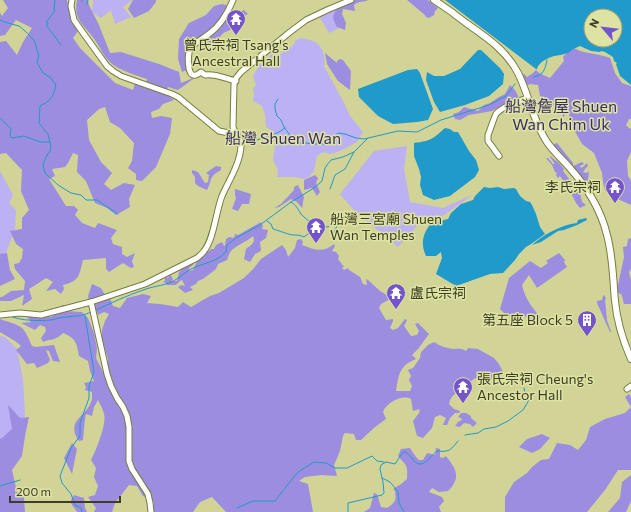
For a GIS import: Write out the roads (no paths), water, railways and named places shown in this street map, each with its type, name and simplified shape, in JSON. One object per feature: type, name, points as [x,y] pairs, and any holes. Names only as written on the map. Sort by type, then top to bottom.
[{"type":"main road","points":[[434,0],[484,35],[499,47],[509,59],[518,73],[537,125],[551,148],[582,184],[598,211],[603,221],[610,245],[618,321],[631,359]]},
{"type":"street","points":[[72,0],[71,6],[74,20],[103,61],[113,72],[178,97],[219,131],[229,133],[234,131]]},
{"type":"street","points":[[233,0],[222,20],[215,29],[198,41],[189,50],[188,62],[189,69],[193,75],[201,72],[205,75],[211,74],[236,81]]},
{"type":"street","points":[[0,315],[20,313],[41,315],[91,302],[145,284],[197,258],[204,252],[213,230],[222,196],[236,167],[241,151],[241,141],[233,127],[234,88],[239,75],[306,20],[351,0]]},
{"type":"street","points":[[499,156],[488,141],[488,135],[496,114],[499,110],[528,98]]},
{"type":"street","points":[[91,302],[107,374],[111,386],[127,416],[129,461],[132,469],[148,494],[151,512]]},
{"type":"water","points":[[445,0],[631,0],[631,85],[620,76],[617,63],[614,61],[613,57],[605,52],[591,51],[584,48],[623,48],[623,8],[583,8],[583,47],[580,46],[568,53],[546,59],[537,69]]},
{"type":"water","points":[[478,50],[481,50],[500,68],[504,74],[503,84],[489,96],[440,112],[434,102],[426,80],[427,72],[434,76],[444,76],[460,69]]},
{"type":"water","points":[[417,69],[420,73],[433,109],[428,120],[393,124],[378,116],[359,97],[358,89],[408,70]]},
{"type":"water","points":[[445,128],[458,132],[476,160],[479,170],[475,177],[450,196],[434,200],[423,195],[420,185],[421,177],[414,156],[414,143],[432,139]]},
{"type":"water","points":[[484,187],[516,189],[520,196],[532,205],[540,227],[545,234],[526,247],[503,273],[490,274],[456,286],[436,274],[442,258],[441,252],[436,256],[426,256],[423,247],[423,238],[426,230],[432,222],[448,219],[451,213],[461,204],[473,200]]},
{"type":"water","points":[[586,218],[587,220],[558,231],[541,242],[532,245],[553,231],[577,223],[578,220]]},
{"type":"waterway","points":[[55,0],[55,11],[47,21],[47,26],[61,45]]},
{"type":"waterway","points":[[87,4],[88,0]]},
{"type":"waterway","points":[[0,20],[19,26],[32,38],[35,42],[39,55],[37,62],[43,73],[50,77],[56,85],[51,98],[40,106],[39,123],[48,134],[51,147],[43,165],[45,173],[58,185],[71,193],[81,195],[86,200],[97,200],[118,214]]},
{"type":"waterway","points":[[534,77],[542,73],[545,69],[547,60]]},
{"type":"waterway","points":[[278,99],[275,104],[277,116],[294,141],[297,143],[325,144],[338,133],[364,139],[398,131],[417,132],[441,120],[489,105],[506,96],[515,84]]},
{"type":"waterway","points":[[0,118],[11,129],[10,136],[12,138],[24,136],[40,142],[49,142]]},
{"type":"waterway","points":[[247,143],[272,135],[285,128]]},
{"type":"waterway","points":[[330,189],[335,175],[345,169],[354,152],[368,138]]},
{"type":"waterway","points":[[94,311],[139,291],[172,282],[191,269],[217,259],[226,252],[227,245],[236,238],[260,225],[291,202],[314,188],[322,181],[325,168],[331,160],[354,152]]},
{"type":"waterway","points":[[291,202],[304,217],[314,224]]},
{"type":"waterway","points":[[267,221],[271,224],[273,229],[304,237],[312,231],[315,226],[318,225],[328,227],[333,223],[336,223],[337,226],[333,234]]},
{"type":"waterway","points":[[10,316],[24,320],[51,320],[63,317],[79,316],[91,312]]},
{"type":"waterway","points":[[82,512],[81,508],[75,505],[71,494],[62,483],[60,476],[71,448],[80,436],[80,423],[89,398],[89,386],[94,372],[85,316]]},
{"type":"waterway","points":[[465,435],[478,433],[484,429],[496,427],[508,421],[523,410],[529,400],[524,388]]},
{"type":"waterway","points":[[348,512],[348,503],[382,495],[384,493],[380,469],[381,465],[386,462],[395,464],[403,452],[408,454],[414,461],[420,464],[426,461],[437,451],[449,450],[458,441]]},
{"type":"waterway","points":[[237,508],[253,501],[275,501],[298,472],[314,462],[326,463],[335,468],[347,468],[372,456],[377,461],[384,462]]},
{"type":"waterway","points":[[382,478],[390,482],[398,492],[399,503],[404,512]]},
{"type":"waterway","points":[[0,486],[20,480]]},
{"type":"place","name":"曾氏宗祠 Tsang's Ancestral Hall","points":[[236,36]]},
{"type":"place","name":"李氏宗祠","points":[[615,204]]},
{"type":"place","name":"船灣三宮廟 Shuen Wan Temples","points":[[316,244]]},
{"type":"place","name":"盧氏宗祠","points":[[396,310]]},
{"type":"place","name":"第五座 Block 5","points":[[587,337]]},
{"type":"place","name":"張氏宗祠 Cheung's Ancestor Hall","points":[[463,404]]},
{"type":"district","name":"船灣詹屋 Shuen Wan Chim Uk","points":[[561,115]]},
{"type":"district","name":"船灣 Shuen Wan","points":[[283,138]]}]
